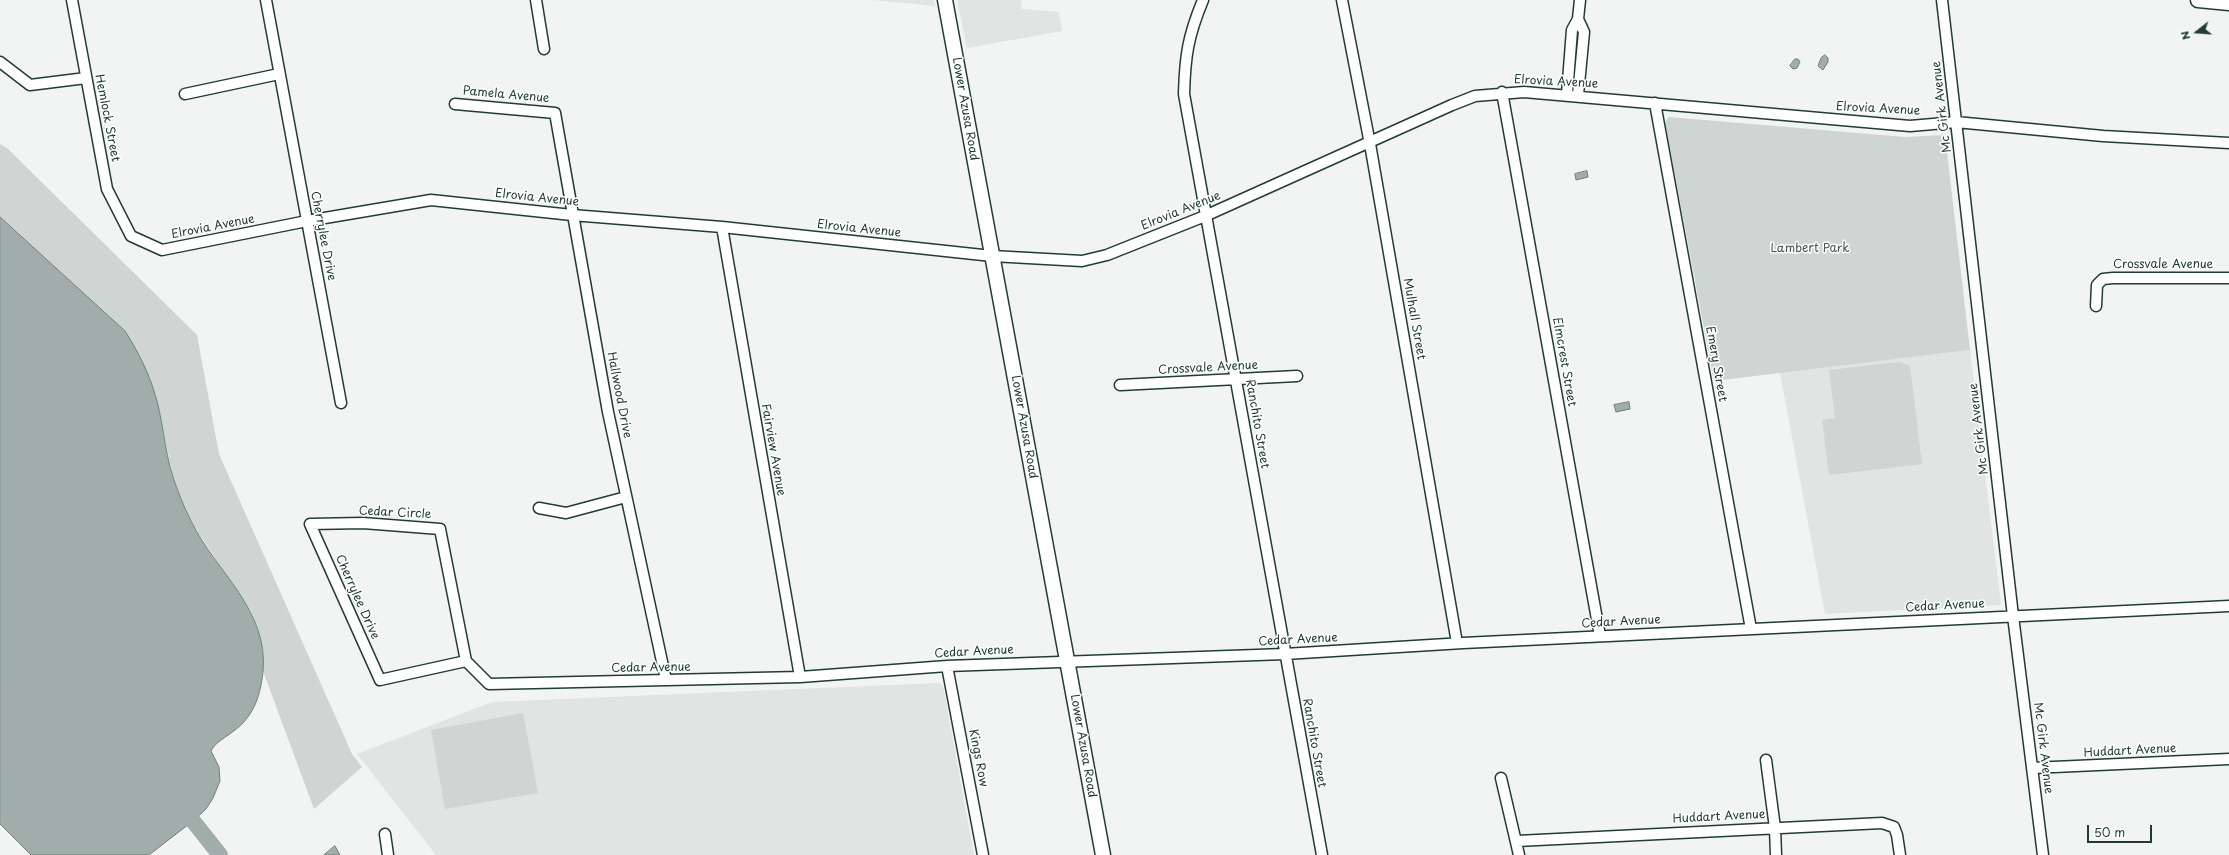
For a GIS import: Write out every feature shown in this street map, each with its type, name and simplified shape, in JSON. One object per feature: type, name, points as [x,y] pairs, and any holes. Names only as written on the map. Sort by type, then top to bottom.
[{"type":"main road","name":"Lower Azusa Road","points":[[945,0],[1103,855]]},
{"type":"main road","points":[[2198,0],[2229,3]]},
{"type":"street","name":"Hemlock Street","points":[[72,0],[107,189],[131,236]]},
{"type":"street","name":"Cherrylee Drive","points":[[266,0],[341,403]]},
{"type":"street","points":[[536,0],[544,49]]},
{"type":"street","name":"Ranchito Street","points":[[1202,0],[1191,29],[1186,53],[1184,94],[1322,855]]},
{"type":"street","name":"Mulhall Street","points":[[1342,0],[1370,144],[1458,643]]},
{"type":"street","points":[[1567,94],[1572,30],[1578,19],[1580,0]]},
{"type":"street","name":"Mc Girk Avenue","points":[[1942,0],[2013,616],[2044,855]]},
{"type":"street","points":[[1578,19],[1584,32],[1578,95]]},
{"type":"street","points":[[0,62],[30,85],[86,78]]},
{"type":"street","points":[[185,94],[279,74]]},
{"type":"street","name":"Elrovia Avenue","points":[[131,236],[162,250],[307,221],[431,200],[572,215],[722,227],[992,256],[1082,261],[1107,255],[1205,216],[1370,144],[1457,103],[1475,96],[1502,92],[1567,94],[1910,126],[1956,122],[2103,136],[2229,143]]},
{"type":"street","name":"Elmcrest Street","points":[[1502,92],[1600,636]]},
{"type":"street","name":"Emery Street","points":[[1654,103],[1751,629]]},
{"type":"street","name":"Pamela Avenue","points":[[455,104],[555,113]]},
{"type":"street","name":"Hallwood Drive","points":[[555,113],[572,215],[626,497],[666,680]]},
{"type":"street","name":"Fairview Avenue","points":[[722,227],[800,677]]},
{"type":"street","name":"Crossvale Avenue","points":[[2096,306],[2097,285],[2103,280],[2113,278],[2229,278]]},
{"type":"street","name":"Crossvale Avenue","points":[[1120,386],[1297,376]]},
{"type":"street","points":[[539,508],[566,513],[626,497]]},
{"type":"street","name":"Cedar Circle","points":[[310,524],[363,523],[440,529],[466,661]]},
{"type":"street","name":"Cherrylee Drive","points":[[310,524],[380,680],[466,661]]},
{"type":"street","name":"Cedar Avenue","points":[[466,661],[488,684],[800,677],[947,666],[1285,654],[1458,643],[2229,606]]},
{"type":"street","name":"Kings Row","points":[[947,666],[983,855]]},
{"type":"street","name":"Huddart Avenue","points":[[2032,768],[2229,759]]},
{"type":"street","points":[[1766,760],[1775,828],[1776,855]]},
{"type":"street","points":[[1501,778],[1520,855]]},
{"type":"street","name":"Huddart Avenue","points":[[1517,841],[1882,823],[1894,827],[1897,835],[1900,855]]},
{"type":"street","points":[[385,834],[388,855]]},
{"type":"shaded area","points":[[873,0],[934,0],[935,6]]},
{"type":"shaded area","points":[[957,0],[1022,0],[1021,9],[1059,12],[1062,31],[967,48]]},
{"type":"shaded area","points":[[1825,55],[1828,58],[1828,62],[1823,70],[1818,66],[1821,58]]},
{"type":"shaded area","points":[[1795,59],[1798,59],[1800,62],[1797,68],[1793,69],[1790,66]]},
{"type":"shaded area","points":[[1587,171],[1588,177],[1576,180],[1575,174]]},
{"type":"shaded area","points":[[0,217],[125,331],[145,367],[154,391],[160,412],[170,466],[184,505],[202,540],[239,592],[249,610],[258,629],[263,650],[262,681],[254,707],[245,721],[217,743],[211,751],[219,767],[220,781],[213,798],[206,809],[193,821],[149,855],[31,855],[0,824]]},
{"type":"shaded area","points":[[1970,350],[2001,605],[1825,614],[1780,373]]},
{"type":"shaded area","points":[[1629,402],[1630,409],[1616,412],[1614,405]]},
{"type":"shaded area","points":[[939,683],[943,686],[974,855],[436,855],[357,754],[492,702]]},
{"type":"shaded area","points":[[335,846],[340,855],[324,855]]},
{"type":"green space","name":"Lambert Park","points":[[1669,117],[1905,137],[1945,135],[1970,350],[1714,381],[1665,122]]},
{"type":"green space","points":[[0,144],[8,149],[197,335],[219,454],[352,754],[362,767],[314,809],[263,671],[263,652],[259,632],[251,612],[192,523],[181,498],[173,476],[155,392],[125,331],[0,217]]},
{"type":"green space","points":[[1900,362],[1910,366],[1922,464],[1829,475],[1822,420],[1835,418],[1829,370]]},
{"type":"green space","points":[[523,713],[538,793],[445,809],[431,730]]},
{"type":"waterway","points":[[193,821],[220,855]]}]
